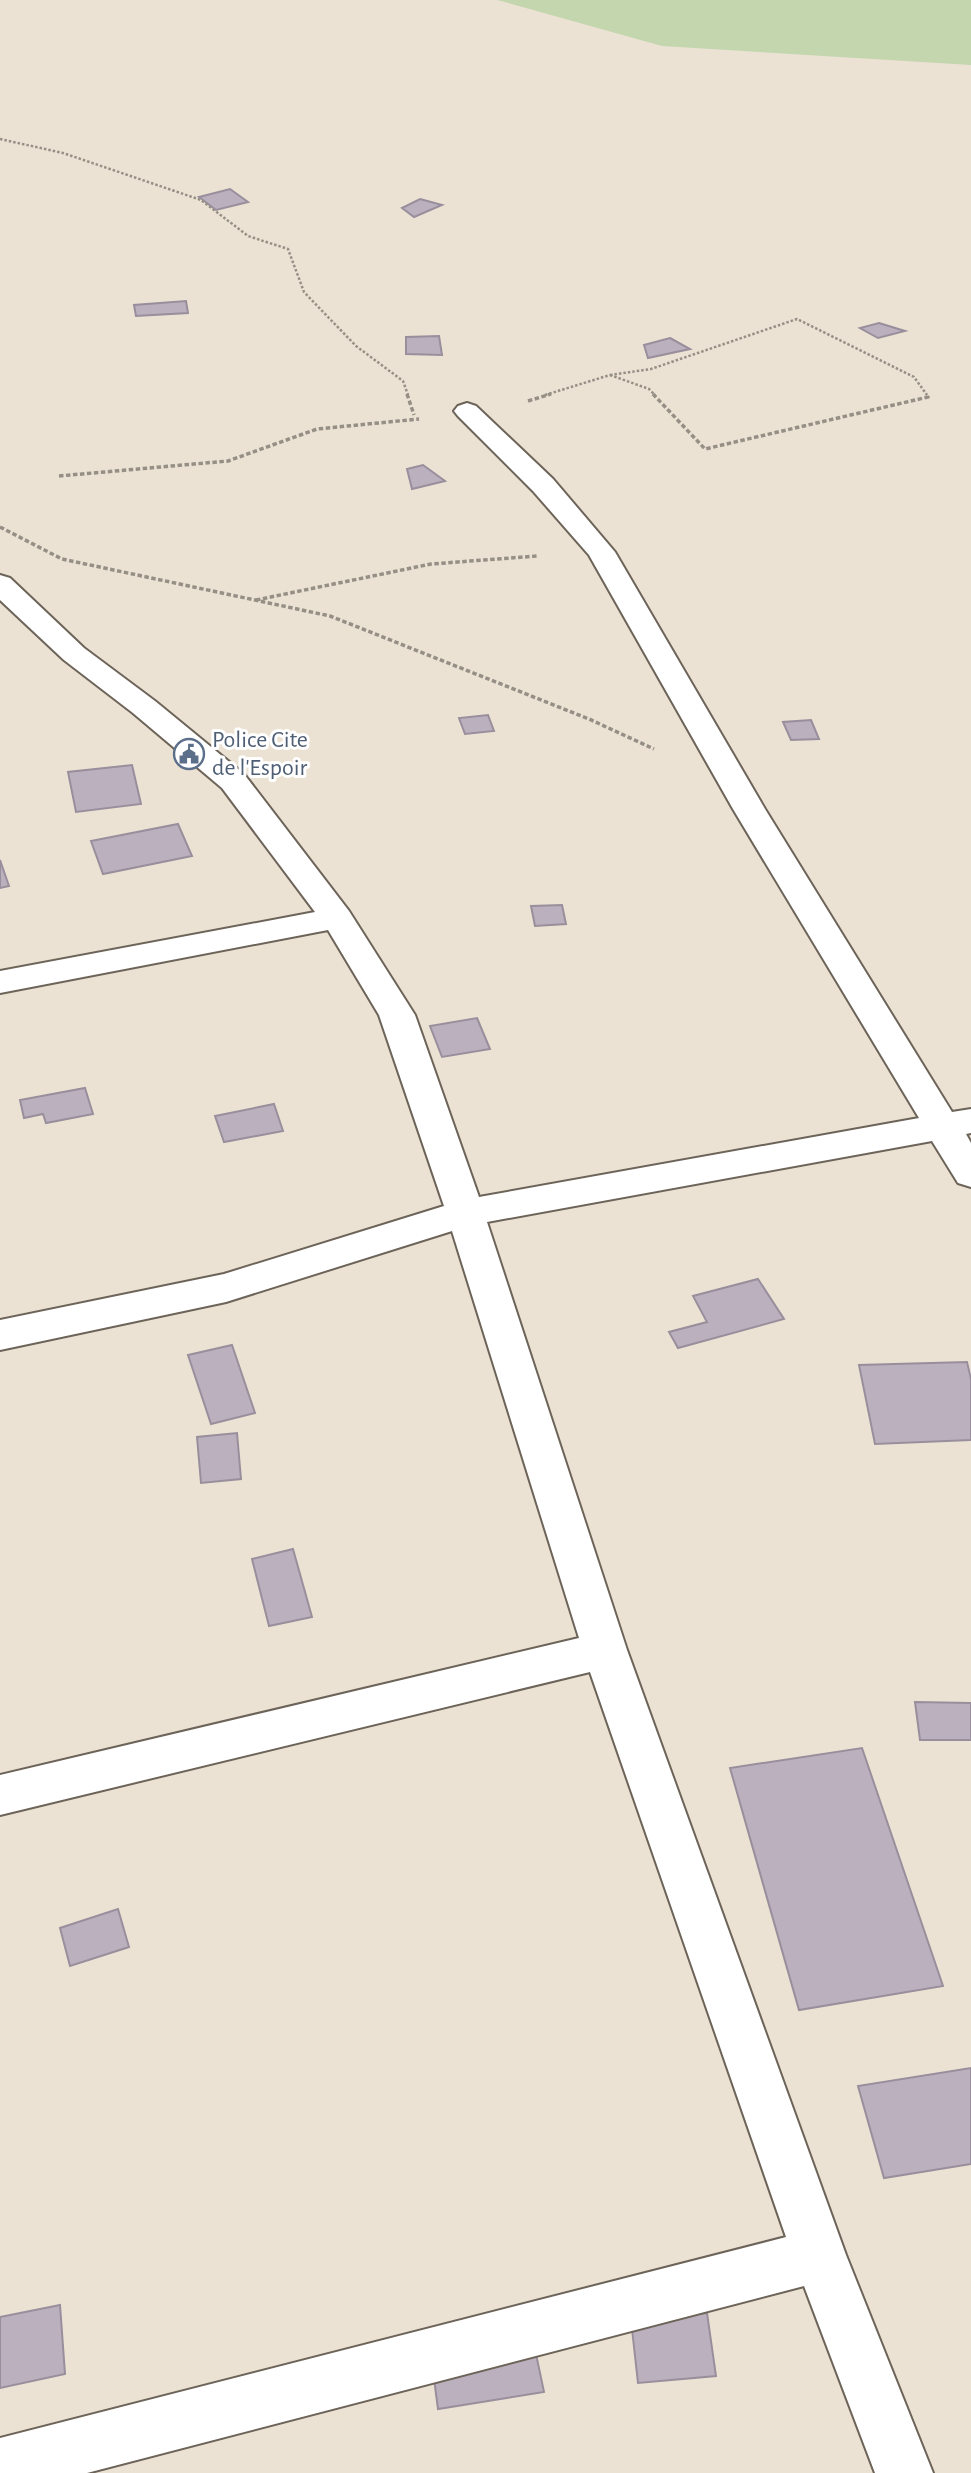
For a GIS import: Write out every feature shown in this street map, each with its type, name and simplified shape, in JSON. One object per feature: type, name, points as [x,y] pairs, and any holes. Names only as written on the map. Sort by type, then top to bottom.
[{"type":"street","points":[[467,411],[543,485],[601,552],[749,810],[956,1123],[971,1174]]},
{"type":"street","points":[[0,584],[74,654],[233,780],[337,918],[397,1016],[465,1213],[605,1650],[819,2255],[904,2473]]},
{"type":"street","points":[[0,982],[337,918]]},
{"type":"street","points":[[0,1335],[226,1288],[465,1213],[956,1123]]},
{"type":"street","points":[[0,1795],[605,1650]]},
{"type":"street","points":[[0,2467],[819,2255]]},
{"type":"path","points":[[0,139],[63,153],[201,201],[248,236],[288,249],[304,292],[356,346],[403,381],[416,419]]},
{"type":"path","points":[[59,476],[228,461],[317,429],[416,419],[538,399],[610,375],[651,369],[797,320],[914,377],[928,397],[705,449],[649,389],[610,375]]},
{"type":"path","points":[[0,527],[62,559],[330,616],[589,719],[664,754]]},
{"type":"path","points":[[252,601],[414,566],[493,555],[575,556],[601,552]]},
{"type":"green space","points":[[497,0],[971,0],[971,65],[662,46]]},
{"type":"building","points":[[230,189],[248,202],[216,210],[199,197]]},
{"type":"building","points":[[420,199],[442,205],[414,217],[402,208]]},
{"type":"building","points":[[186,301],[188,313],[136,316],[134,305]]},
{"type":"building","points":[[879,323],[905,331],[878,338],[860,328]]},
{"type":"building","points":[[439,336],[442,355],[406,354],[406,337]]},
{"type":"building","points":[[670,338],[690,349],[648,358],[644,345]]},
{"type":"building","points":[[423,465],[445,481],[412,489],[407,469]]},
{"type":"building","points":[[488,715],[494,731],[465,734],[459,718]]},
{"type":"building","points":[[811,720],[819,739],[791,740],[783,722]]},
{"type":"building","points":[[132,765],[141,804],[76,812],[68,772]]},
{"type":"building","points":[[178,824],[192,856],[103,874],[91,841]]},
{"type":"building","points":[[0,860],[9,886],[0,888]]},
{"type":"building","points":[[562,905],[566,924],[535,926],[531,906]]},
{"type":"building","points":[[477,1018],[490,1049],[442,1057],[430,1026]]},
{"type":"building","points":[[85,1088],[93,1114],[46,1123],[43,1114],[24,1118],[20,1100]]},
{"type":"building","points":[[274,1104],[283,1131],[224,1142],[215,1116]]},
{"type":"building","points":[[758,1279],[784,1319],[678,1348],[669,1332],[707,1322],[693,1296]]},
{"type":"building","points":[[232,1345],[255,1413],[211,1424],[188,1355]]},
{"type":"building","points":[[967,1362],[971,1379],[971,1440],[875,1444],[859,1365]]},
{"type":"building","points":[[237,1433],[241,1479],[201,1483],[197,1437]]},
{"type":"building","points":[[293,1549],[312,1617],[269,1626],[252,1559]]},
{"type":"building","points":[[915,1702],[971,1703],[971,1740],[920,1740]]},
{"type":"building","points":[[862,1748],[943,1986],[799,2010],[730,1768]]},
{"type":"building","points":[[118,1909],[129,1947],[70,1966],[60,1928]]},
{"type":"building","points":[[971,2068],[971,2164],[884,2178],[858,2086]]},
{"type":"building","points":[[60,2305],[65,2374],[0,2388],[0,2317]]},
{"type":"building","points":[[707,2313],[716,2376],[638,2383],[631,2320]]},
{"type":"building","points":[[536,2354],[544,2392],[438,2409],[433,2371]]},
{"type":"place","name":"Police Cite de l'Espoir","points":[[189,754]]}]
